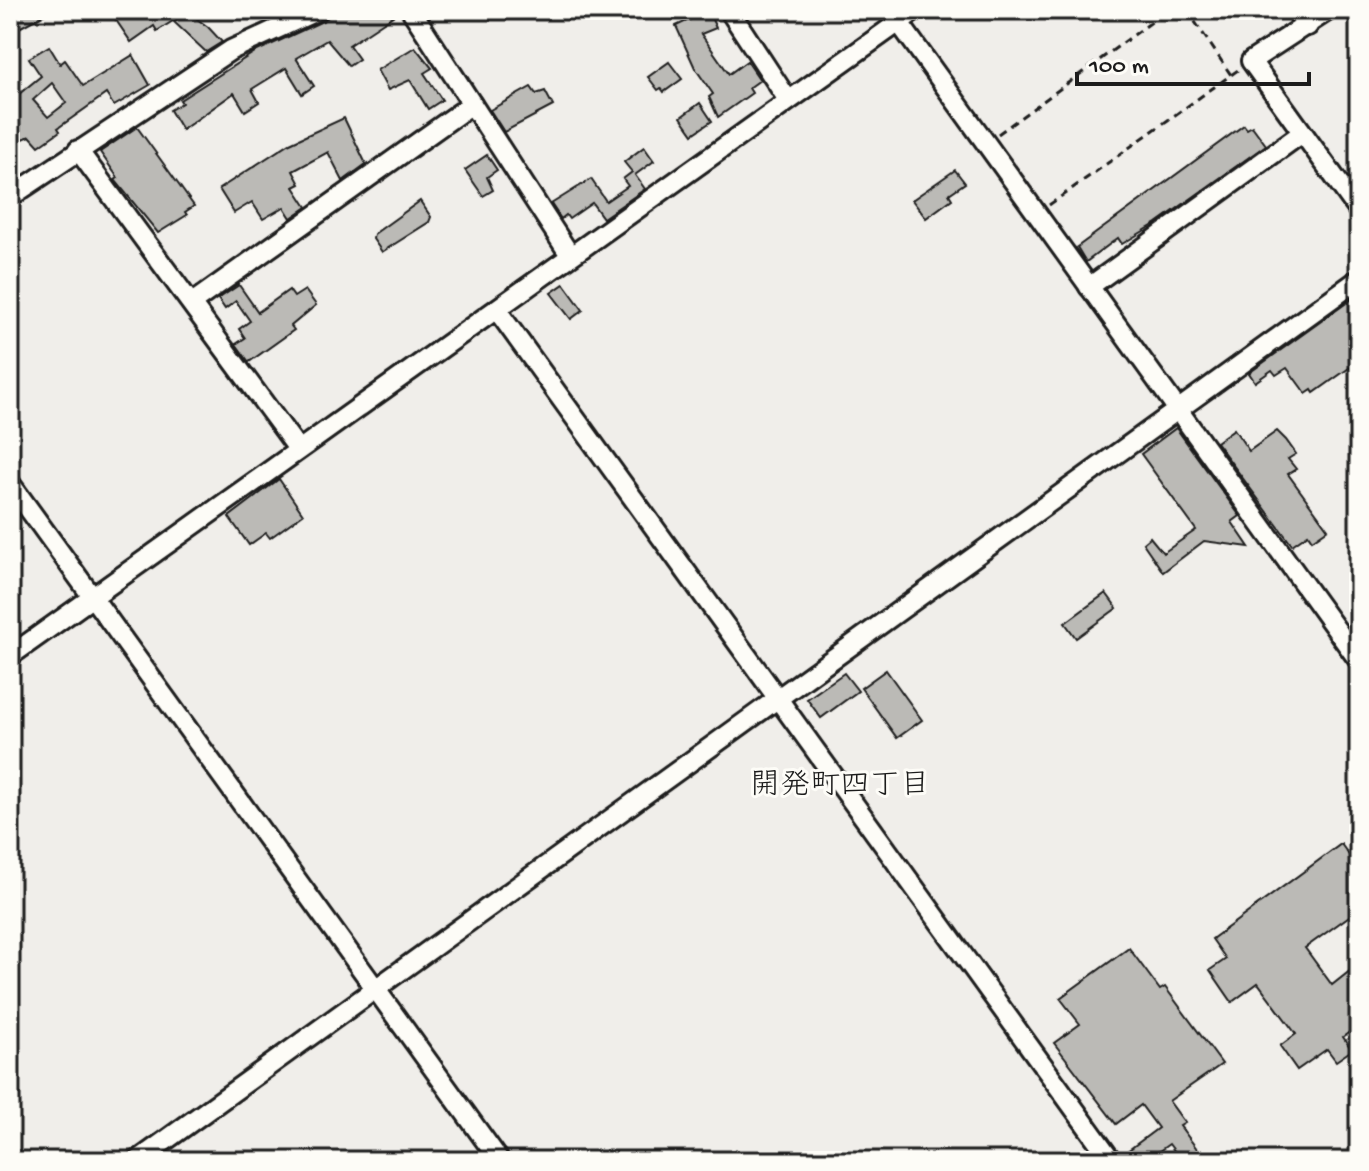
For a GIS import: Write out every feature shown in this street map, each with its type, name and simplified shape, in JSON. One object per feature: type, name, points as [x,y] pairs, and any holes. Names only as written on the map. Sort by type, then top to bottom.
[{"type":"street","points":[[10,197],[231,50],[318,10]]},
{"type":"street","points":[[411,10],[570,255]]},
{"type":"street","points":[[729,10],[788,100]]},
{"type":"street","points":[[10,656],[788,100],[894,16],[916,10]]},
{"type":"street","points":[[1295,10],[1308,26]]},
{"type":"street","points":[[1329,10],[1251,61],[1359,211]]},
{"type":"street","points":[[894,16],[1359,661]]},
{"type":"street","points":[[192,303],[472,104]]},
{"type":"street","points":[[1089,287],[1302,133]]},
{"type":"street","points":[[78,150],[298,449]]},
{"type":"street","points":[[137,1161],[1359,279]]},
{"type":"street","points":[[497,310],[1112,1161]]},
{"type":"street","points":[[10,483],[500,1161]]},
{"type":"path","points":[[985,143],[1168,10]]},
{"type":"path","points":[[1187,10],[1231,75]]},
{"type":"path","points":[[1037,214],[1251,61]]},
{"type":"building","points":[[10,10],[52,10],[10,33]]},
{"type":"building","points":[[109,10],[170,10],[176,19],[157,31],[154,26],[131,42]]},
{"type":"building","points":[[185,10],[222,42],[206,52],[174,22]]},
{"type":"building","points":[[337,10],[399,12],[349,45],[359,59],[349,66],[327,40],[296,58],[314,86],[302,94],[286,68],[252,89],[259,102],[245,111],[234,93],[182,130],[170,110],[182,103],[180,100],[255,52],[323,21]]},
{"type":"building","points":[[708,11],[716,28],[701,34],[729,74],[747,61],[760,80],[749,88],[752,93],[718,117],[709,97],[713,94],[695,68],[676,26]]},
{"type":"building","points":[[49,46],[60,64],[65,60],[83,86],[133,55],[150,85],[114,106],[106,94],[58,128],[60,131],[39,146],[30,136],[16,142],[10,134],[10,112],[18,106],[13,99],[41,76],[29,58]],"holes":[[[52,83],[66,103],[48,117],[33,100]]]},
{"type":"building","points":[[415,47],[432,68],[424,73],[442,100],[428,109],[410,80],[388,90],[377,70]]},
{"type":"building","points":[[669,62],[682,79],[664,92],[661,88],[658,90],[648,77]]},
{"type":"building","points":[[531,87],[536,94],[545,91],[553,106],[504,132],[490,110]]},
{"type":"building","points":[[700,103],[712,121],[693,134],[681,117]]},
{"type":"building","points":[[344,118],[366,164],[343,181],[328,152],[293,171],[300,184],[294,187],[307,207],[291,218],[284,207],[263,219],[252,202],[234,213],[219,189],[290,143]]},
{"type":"building","points":[[1244,125],[1247,129],[1252,126],[1266,145],[1157,223],[1122,244],[1118,238],[1086,262],[1077,247]]},
{"type":"building","points":[[137,127],[194,206],[185,212],[187,215],[158,233],[115,180],[118,178],[100,152]]},
{"type":"building","points":[[644,147],[654,161],[635,175],[645,189],[603,218],[592,203],[569,219],[566,215],[561,219],[551,204],[591,179],[606,201],[628,186],[623,179],[632,172],[624,162]]},
{"type":"building","points":[[487,155],[497,170],[487,177],[493,190],[483,196],[465,170]]},
{"type":"building","points":[[955,170],[965,183],[949,194],[952,199],[926,218],[912,200]]},
{"type":"building","points":[[420,201],[431,217],[429,222],[382,252],[373,239],[374,234]]},
{"type":"building","points":[[564,284],[583,310],[571,319],[551,293]]},
{"type":"building","points":[[239,285],[258,312],[289,290],[294,297],[305,290],[316,305],[291,326],[294,330],[249,362],[236,344],[245,338],[239,329],[250,321],[236,301],[225,309],[218,299]]},
{"type":"building","points":[[1359,294],[1359,361],[1314,393],[1312,390],[1306,394],[1287,368],[1276,375],[1272,370],[1255,382],[1249,373]]},
{"type":"building","points":[[1176,428],[1240,516],[1232,522],[1249,547],[1204,541],[1163,572],[1143,543],[1150,537],[1163,553],[1196,530],[1141,454]]},
{"type":"building","points":[[1234,429],[1249,451],[1277,431],[1286,440],[1296,454],[1288,459],[1296,469],[1288,474],[1328,529],[1312,540],[1308,534],[1292,545],[1216,442]]},
{"type":"building","points":[[279,479],[303,514],[270,538],[266,533],[249,545],[229,517]]},
{"type":"building","points":[[1106,593],[1117,608],[1076,638],[1065,623]]},
{"type":"building","points":[[886,670],[922,720],[897,738],[861,688]]},
{"type":"building","points":[[844,673],[858,691],[821,718],[807,699]]},
{"type":"building","points":[[1341,844],[1359,869],[1359,909],[1305,948],[1332,985],[1351,970],[1359,981],[1359,1025],[1343,1037],[1352,1050],[1336,1061],[1327,1049],[1297,1070],[1280,1046],[1296,1034],[1258,983],[1232,1002],[1210,970],[1226,959],[1212,939]]},
{"type":"building","points":[[1129,948],[1160,990],[1165,987],[1222,1064],[1169,1101],[1185,1123],[1180,1126],[1206,1161],[1182,1161],[1169,1144],[1145,1161],[1132,1161],[1126,1152],[1158,1128],[1141,1105],[1116,1124],[1054,1043],[1080,1024],[1060,998]]},
{"type":"district","name":"開発町四丁目","points":[[840,783]]}]
